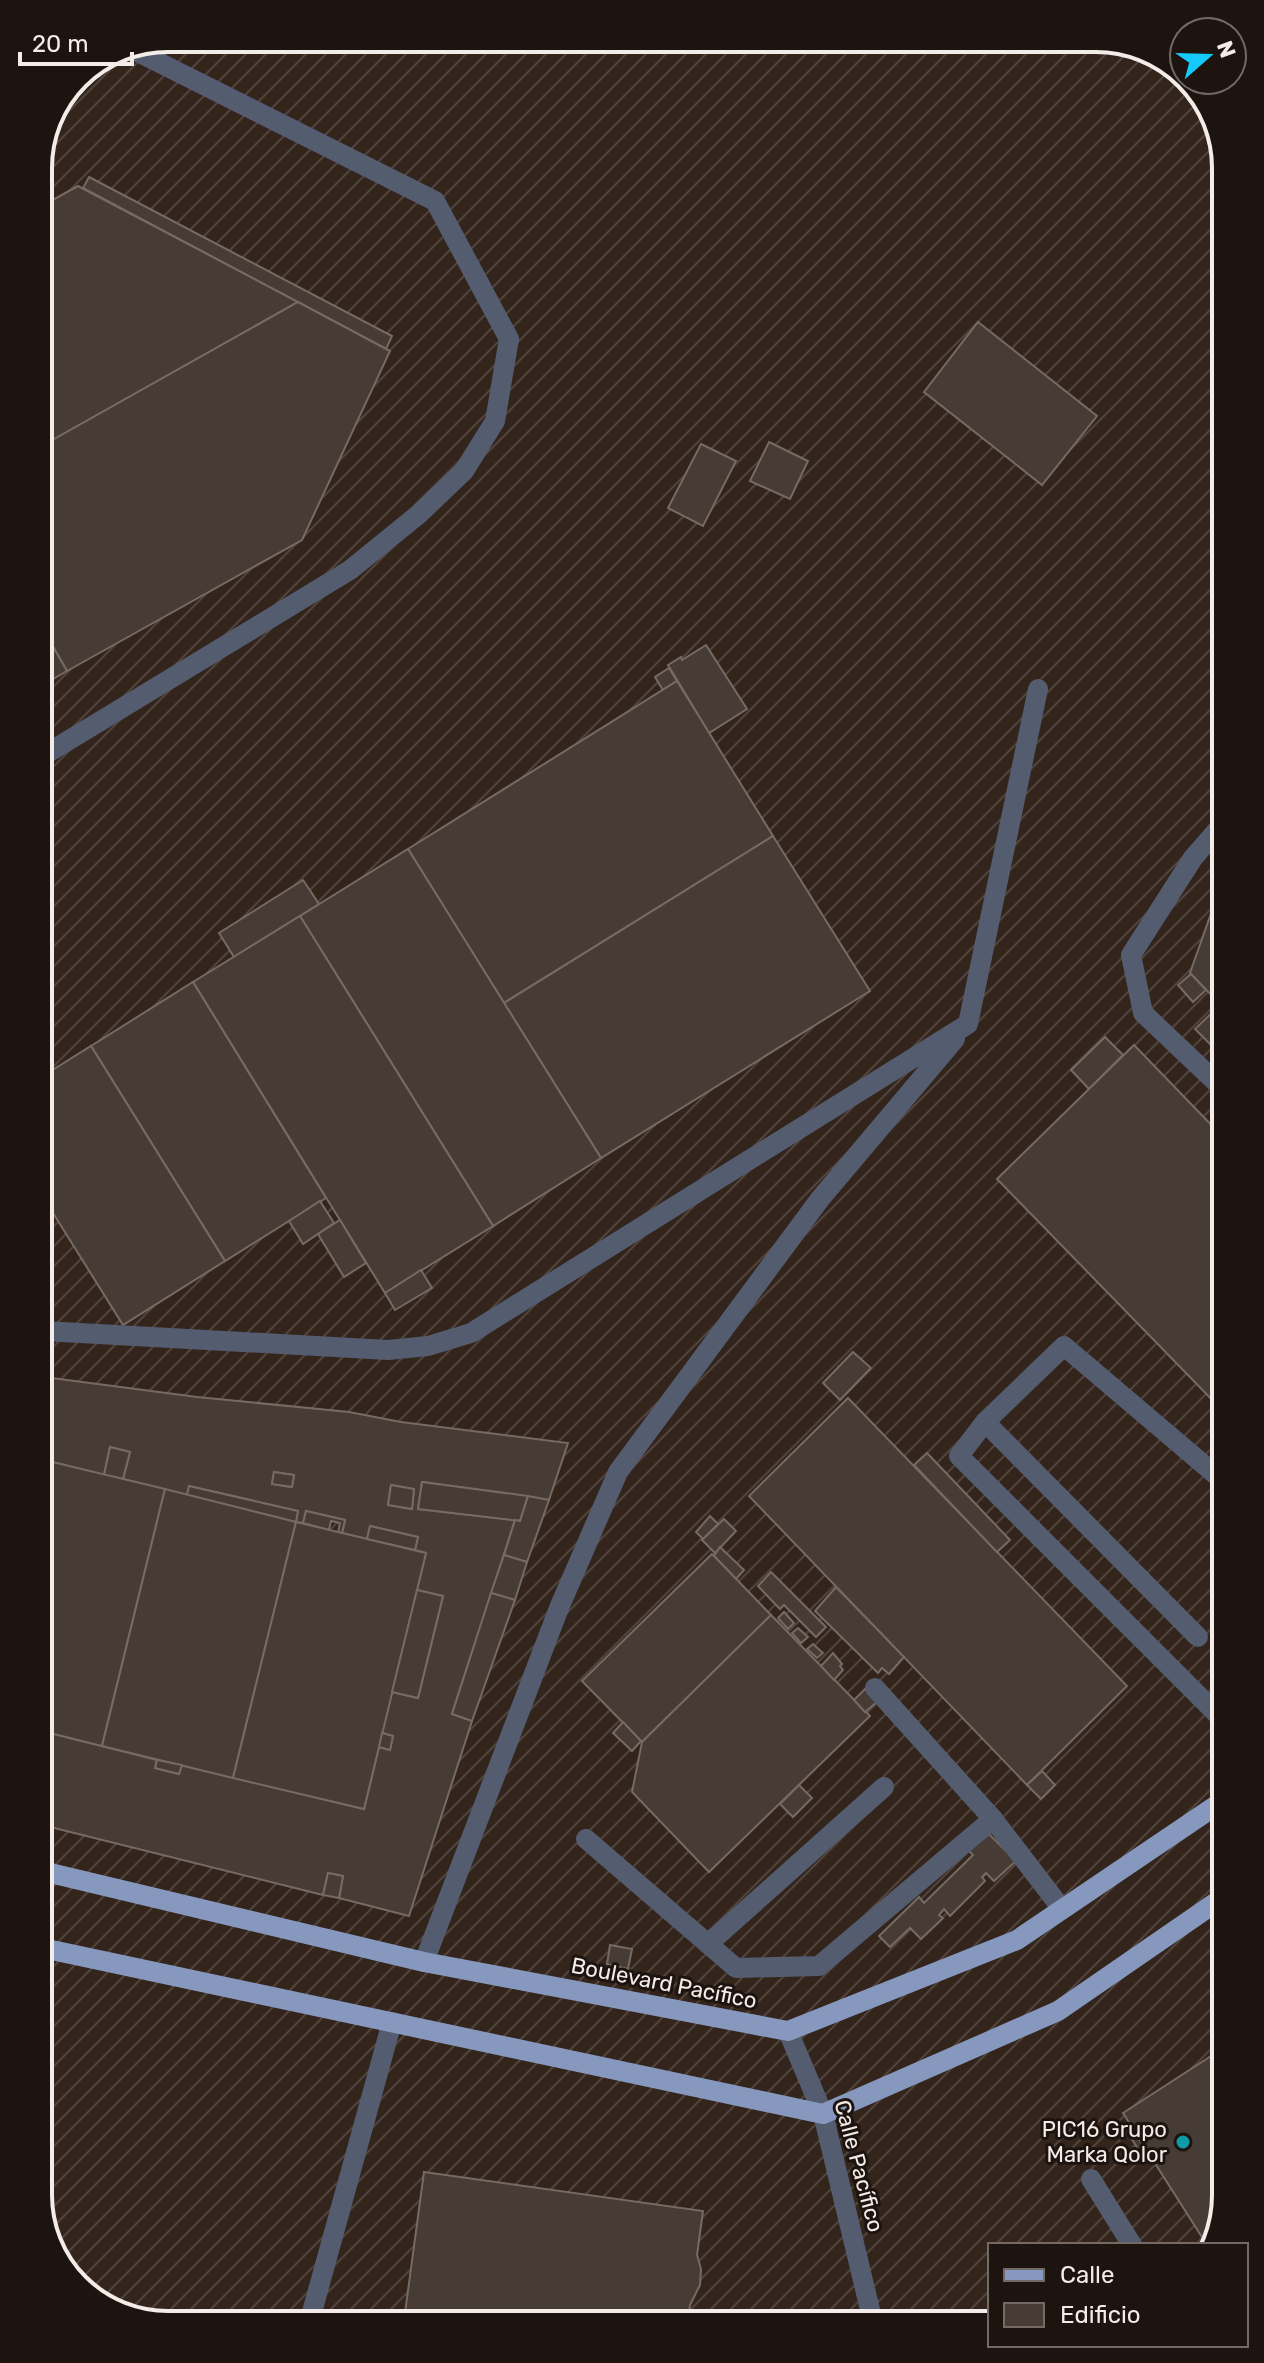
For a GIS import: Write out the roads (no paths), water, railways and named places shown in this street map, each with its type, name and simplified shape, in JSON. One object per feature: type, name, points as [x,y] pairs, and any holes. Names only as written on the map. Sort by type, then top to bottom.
[{"type":"main road","points":[[788,2031],[1017,1940],[1212,1808]]},
{"type":"main road","name":"Boulevard Pacífico","points":[[52,1873],[424,1962],[788,2031]]},
{"type":"main road","points":[[52,1950],[823,2114],[1058,2011],[1212,1905]]},
{"type":"street","points":[[52,750],[350,570],[419,514],[464,471],[495,421],[509,339],[435,201],[143,55]]},
{"type":"street","points":[[424,1962],[559,1608],[618,1472],[820,1199],[968,1024],[1038,689]]},
{"type":"street","points":[[1212,836],[1193,858],[1131,955],[1143,1013],[1212,1078]]},
{"type":"street","points":[[52,1327],[388,1350],[428,1346],[471,1333],[968,1024]]},
{"type":"street","points":[[1212,1472],[1064,1346],[985,1422],[959,1456],[1212,1709]]},
{"type":"street","points":[[985,1422],[1198,1637]]},
{"type":"street","points":[[875,1688],[993,1819],[1062,1909]]},
{"type":"street","points":[[708,1944],[884,1787]]},
{"type":"street","points":[[586,1839],[736,1968],[819,1966],[993,1819]]},
{"type":"street","points":[[312,2311],[392,2022]]},
{"type":"street","name":"Calle Pacífico","points":[[788,2031],[823,2114],[870,2311]]},
{"type":"street","points":[[1091,2179],[1131,2243]]},
{"type":"place","name":"PIC16 Grupo Marka Qolor","points":[[1183,2142]]}]
